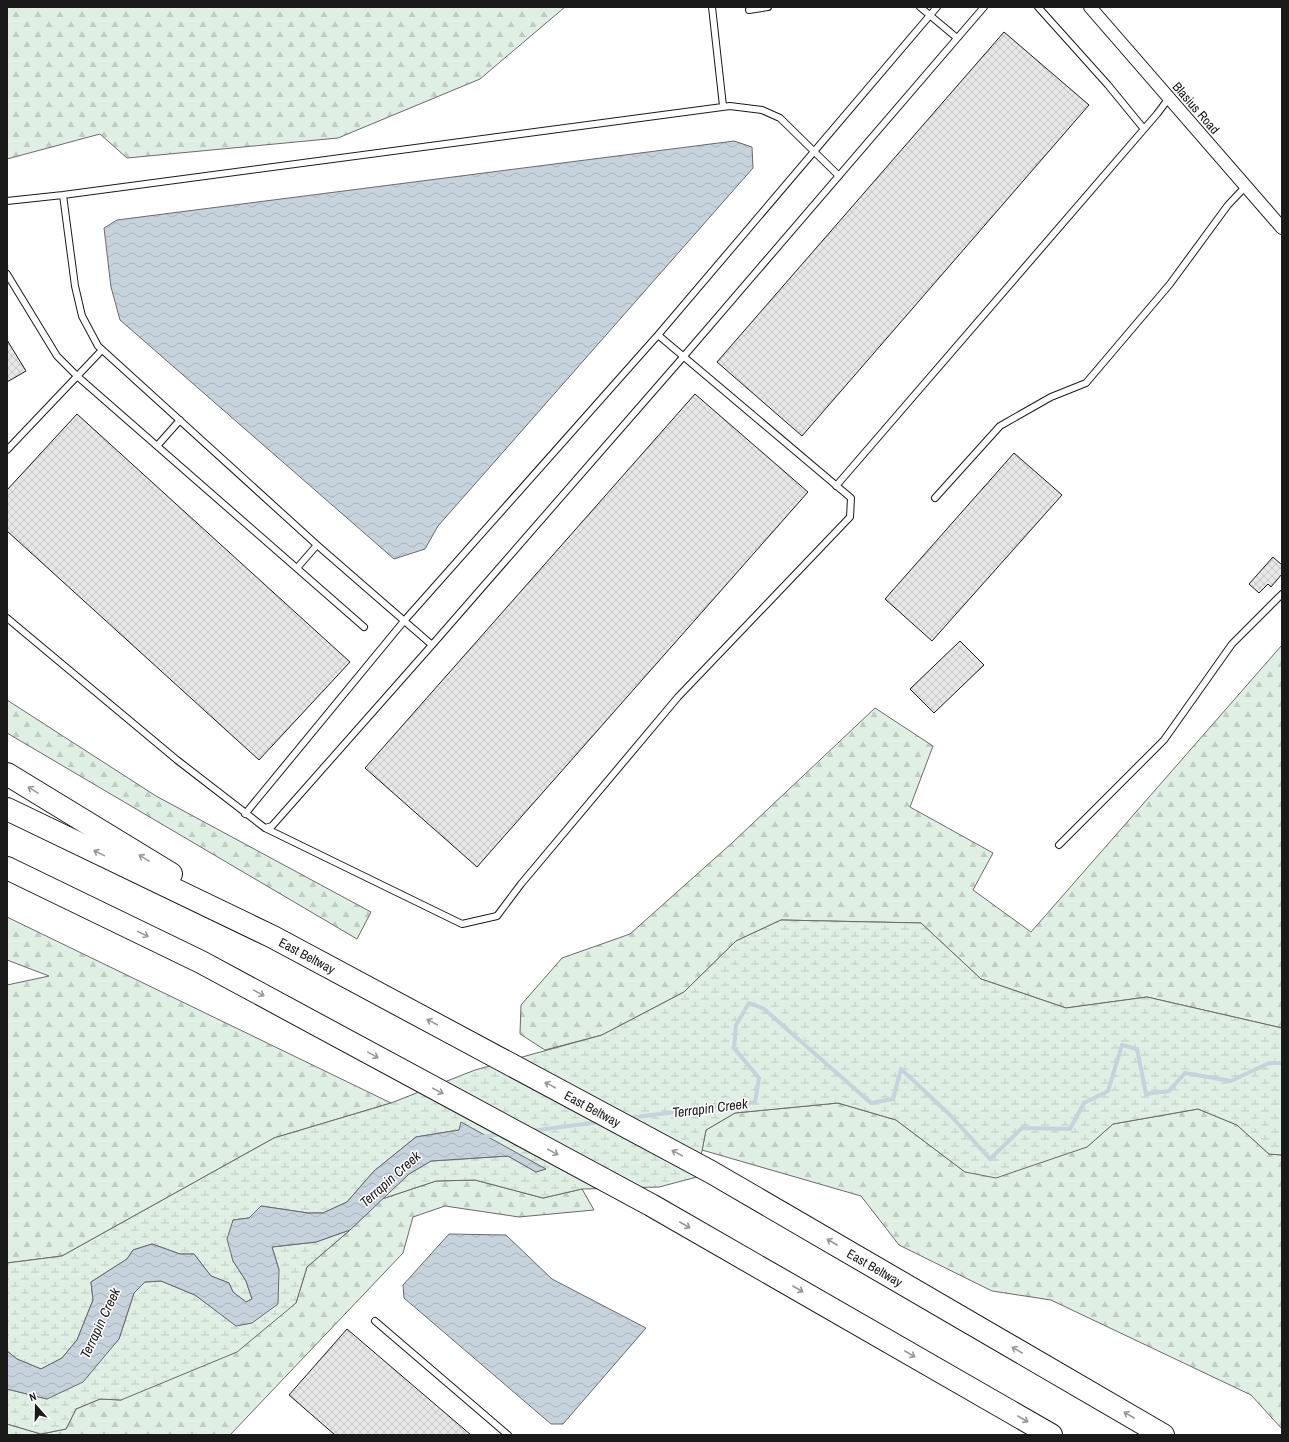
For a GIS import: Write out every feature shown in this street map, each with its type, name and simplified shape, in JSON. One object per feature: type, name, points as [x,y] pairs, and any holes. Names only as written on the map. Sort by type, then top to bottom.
[{"type":"highway","points":[[7,774],[273,937]]},
{"type":"highway","name":"East Beltway","points":[[7,810],[273,937],[467,1040],[711,1172],[1163,1435]]},
{"type":"highway","points":[[7,868],[201,962],[651,1205],[1050,1435]]},
{"type":"highway","points":[[7,885],[121,923]]},
{"type":"street","name":"Blasius Road","points":[[1090,7],[1282,228]]},
{"type":"lane","points":[[712,7],[723,106]]},
{"type":"lane","points":[[749,10],[768,7]]},
{"type":"lane","points":[[920,7],[957,38]]},
{"type":"lane","points":[[245,814],[404,621],[658,335],[936,7]]},
{"type":"lane","points":[[265,828],[272,826],[432,644],[684,356],[984,7]]},
{"type":"lane","points":[[1038,7],[1108,85],[1144,129]]},
{"type":"lane","points":[[836,486],[1144,129],[1169,98]]},
{"type":"lane","points":[[7,201],[63,195],[723,106],[762,110],[780,118],[839,176]]},
{"type":"lane","points":[[934,498],[1000,426],[1051,397],[1086,383],[1170,284],[1228,205],[1246,186]]},
{"type":"lane","points":[[63,195],[75,286],[82,316],[98,346],[317,545],[432,644]]},
{"type":"lane","points":[[7,274],[57,356],[77,376],[364,627]]},
{"type":"lane","points":[[7,618],[177,760],[265,828],[462,924],[497,916],[521,884],[678,697],[850,517],[851,498],[658,335]]},
{"type":"lane","points":[[7,450],[102,350]]},
{"type":"lane","points":[[157,446],[180,420]]},
{"type":"lane","points":[[297,568],[317,545]]},
{"type":"lane","points":[[1059,845],[1164,740],[1232,644],[1282,594]]},
{"type":"lane","points":[[375,1321],[508,1435]]},
{"type":"green space","points":[[7,7],[565,7],[480,79],[338,138],[127,158],[100,134],[7,159]]},
{"type":"green space","points":[[1282,645],[1282,1028],[1147,997],[1066,1008],[981,979],[921,923],[781,920],[736,941],[684,992],[602,1035],[545,1050],[520,1034],[521,1005],[562,958],[630,934],[733,842],[875,708],[933,746],[910,807],[993,853],[973,890],[1031,932]]},
{"type":"green space","points":[[7,700],[156,796],[371,912],[357,939],[7,733]]},
{"type":"green space","points":[[7,917],[391,1103],[274,1138],[62,1256],[7,1263],[7,985],[49,976],[7,960]]},
{"type":"green space","points":[[781,920],[921,923],[981,979],[1066,1008],[1147,997],[1282,1028],[1282,1155],[1269,1154],[1237,1125],[1198,1109],[1113,1124],[1087,1147],[996,1178],[965,1172],[896,1120],[838,1103],[735,1113],[706,1130],[697,1177],[659,1187],[582,1189],[543,1198],[475,1180],[436,1181],[382,1199],[409,1174],[431,1161],[508,1156],[536,1172],[545,1169],[459,1130],[416,1137],[374,1171],[347,1202],[323,1213],[308,1213],[261,1206],[249,1218],[233,1220],[233,1261],[246,1281],[252,1299],[246,1302],[233,1292],[229,1283],[211,1276],[194,1254],[180,1254],[152,1244],[133,1250],[127,1259],[91,1282],[93,1300],[77,1340],[62,1358],[41,1369],[17,1359],[7,1351],[7,1263],[62,1256],[274,1138],[391,1103],[475,1070],[602,1035],[684,992],[736,941]]},
{"type":"green space","points":[[838,1103],[896,1120],[965,1172],[1087,1147],[1113,1124],[1198,1109],[1237,1125],[1269,1154],[1282,1155],[1282,1429],[1251,1395],[1051,1300],[992,1291],[899,1245],[861,1196],[702,1150],[706,1130],[735,1113]]},
{"type":"green space","points":[[475,1180],[543,1198],[582,1189],[594,1210],[519,1217],[445,1206],[413,1217],[403,1253],[230,1435],[7,1435],[7,1424],[41,1434],[66,1429],[76,1409],[100,1399],[121,1400],[296,1303],[307,1267],[350,1230],[382,1199],[436,1181]]},
{"type":"green space","points":[[350,1230],[307,1267],[296,1303],[237,1352],[121,1400],[100,1399],[76,1409],[66,1429],[41,1434],[7,1424],[7,1389],[47,1399],[119,1339],[134,1293],[145,1282],[161,1281],[195,1295],[236,1325],[279,1270],[272,1247],[316,1242]]},
{"type":"water","points":[[734,141],[752,147],[753,168],[438,526],[425,549],[394,559],[120,320],[111,287],[104,228],[117,220]]},
{"type":"water","points":[[461,1122],[546,1169],[536,1172],[508,1156],[431,1161],[409,1174],[350,1230],[316,1242],[272,1247],[279,1270],[278,1304],[252,1323],[236,1326],[195,1295],[161,1281],[145,1282],[134,1293],[119,1339],[83,1382],[47,1399],[7,1389],[7,1351],[17,1359],[41,1369],[62,1358],[77,1340],[93,1300],[91,1282],[127,1259],[133,1250],[152,1244],[180,1254],[194,1254],[211,1276],[229,1283],[233,1292],[246,1302],[252,1299],[246,1281],[233,1261],[227,1239],[233,1220],[249,1218],[261,1206],[308,1213],[323,1213],[347,1202],[374,1171],[416,1137],[459,1130]]},
{"type":"water","points":[[449,1234],[506,1235],[552,1279],[646,1328],[563,1424],[551,1424],[404,1298],[403,1285]]},
{"type":"building","points":[[1004,32],[1089,105],[802,436],[717,362]]},
{"type":"building","points":[[7,340],[26,371],[7,382]]},
{"type":"building","points":[[695,394],[808,492],[477,867],[365,768]]},
{"type":"building","points":[[77,414],[350,662],[259,760],[7,531],[7,490]]},
{"type":"building","points":[[1014,453],[1062,495],[932,641],[885,599]]},
{"type":"building","points":[[1273,557],[1282,565],[1282,574],[1271,587],[1268,584],[1259,593],[1249,584]]},
{"type":"building","points":[[960,641],[984,665],[934,713],[910,689]]},
{"type":"building","points":[[347,1329],[471,1435],[335,1435],[289,1395]]},
{"type":"waterway","name":"Terrapin Creek","points":[[628,1118],[755,1102],[759,1078],[734,1048],[736,1025],[749,1003],[764,1009],[871,1103],[893,1099],[901,1069],[951,1116],[990,1159],[1022,1128],[1070,1129],[1084,1103],[1108,1091],[1122,1045],[1137,1049],[1146,1094],[1169,1091],[1185,1073],[1231,1081],[1269,1063],[1282,1063]]},
{"type":"waterway","name":"Terrapin Creek","points":[[531,1131],[599,1122]]},
{"type":"waterway","name":"Terrapin Creek","points":[[481,1137],[502,1134]]}]
